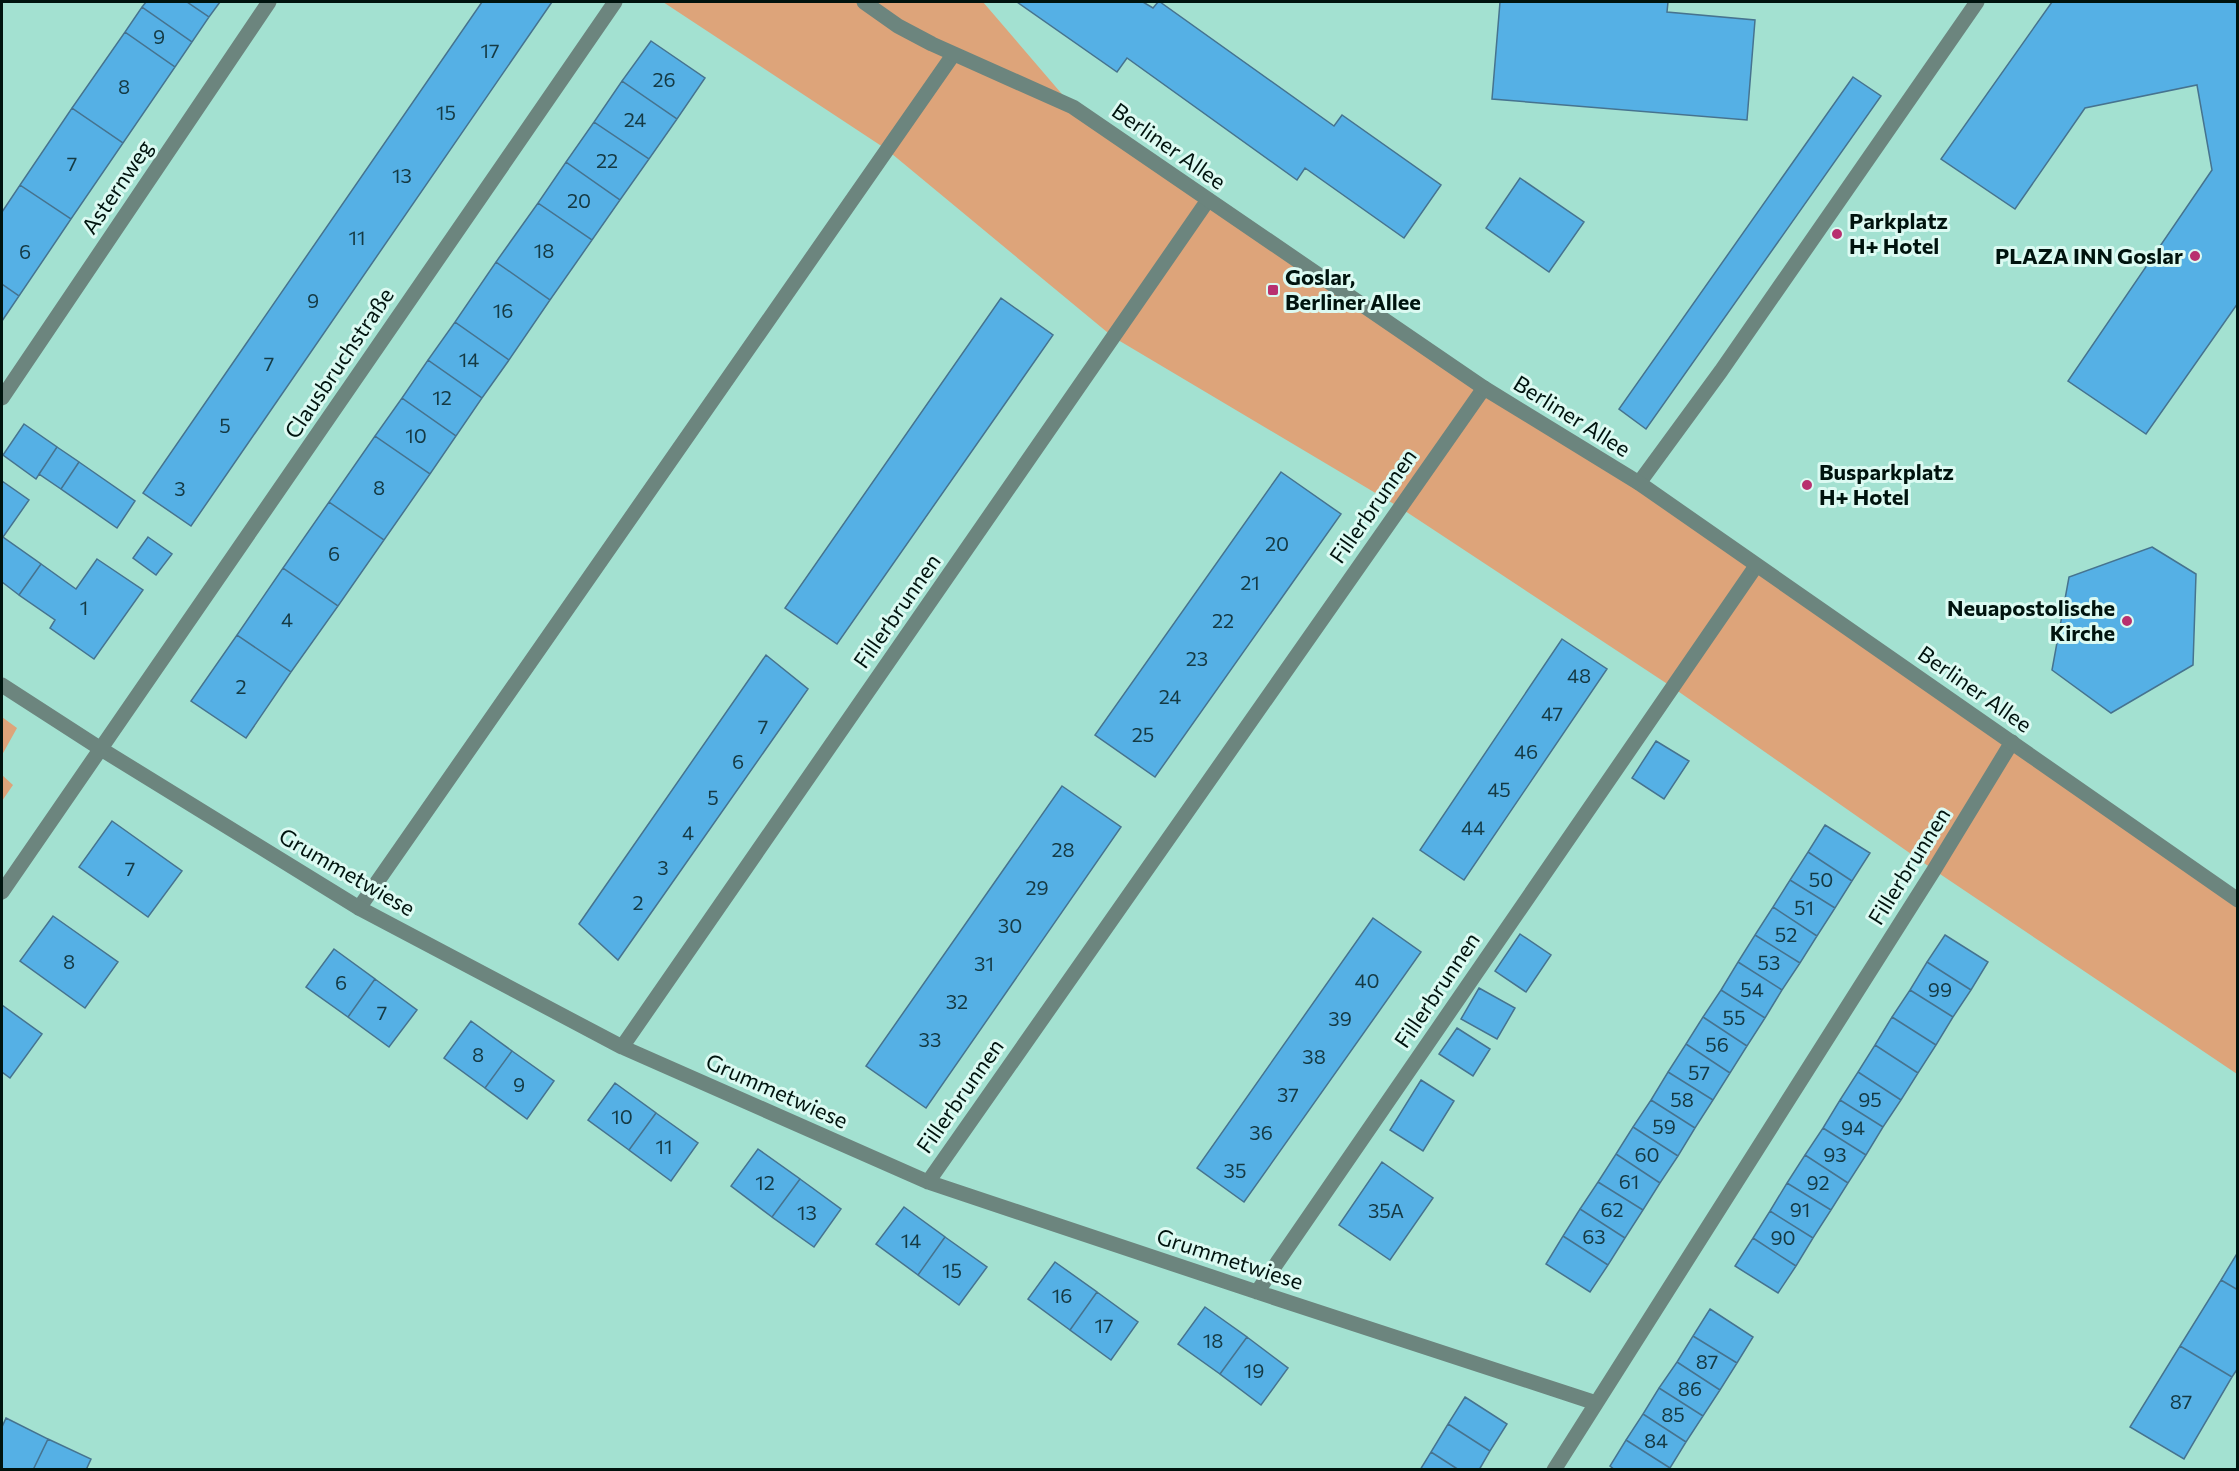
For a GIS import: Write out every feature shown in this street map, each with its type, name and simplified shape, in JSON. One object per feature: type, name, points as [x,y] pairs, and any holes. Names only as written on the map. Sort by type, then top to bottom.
[{"type":"street","name":"Asternweg","points":[[2,398],[269,2]]},
{"type":"street","name":"Clausbruchstraße","points":[[2,892],[615,2]]},
{"type":"street","name":"Berliner Allee","points":[[864,2],[898,26],[953,55],[1073,107],[1484,388],[1639,483],[2238,900]]},
{"type":"street","points":[[1639,483],[1720,371],[1977,2]]},
{"type":"street","points":[[359,908],[953,55]]},
{"type":"street","name":"Fillerbrunnen","points":[[622,1047],[1208,200]]},
{"type":"street","name":"Fillerbrunnen","points":[[928,1182],[1484,388]]},
{"type":"street","name":"Fillerbrunnen","points":[[1257,1292],[1756,566]]},
{"type":"street","name":"Grummetwiese","points":[[2,685],[101,749],[359,908],[622,1047],[928,1182],[1596,1402]]},
{"type":"street","name":"Fillerbrunnen","points":[[1554,1470],[1928,880],[2012,742]]},
{"type":"shaded area","points":[[663,2],[983,2],[1073,107],[1639,483],[2237,900],[2237,1074],[1934,870],[1672,687],[1399,507],[1113,337],[886,149]]},
{"type":"shaded area","points":[[2,717],[17,728],[2,755]]},
{"type":"shaded area","points":[[2,775],[13,785],[2,801]]},
{"type":"building","points":[[146,2],[187,2],[209,17],[192,42],[142,7]]},
{"type":"building","points":[[187,2],[220,2],[209,17]]},
{"type":"building","points":[[482,2],[552,2],[191,526],[143,493]]},
{"type":"building","points":[[1017,2],[1143,2],[1153,8],[1160,2],[1334,126],[1342,115],[1441,185],[1404,238],[1305,168],[1297,180],[1127,58],[1117,72]]},
{"type":"building","points":[[1500,2],[1668,2],[1667,12],[1755,20],[1747,120],[1492,99]]},
{"type":"building","name":"PLAZA INN Goslar","points":[[2052,2],[2234,2],[2238,4],[2238,303],[2146,434],[2068,381],[2212,170],[2197,85],[2085,108],[2015,209],[1941,159]]},
{"type":"building","points":[[142,7],[192,42],[175,67],[125,32]]},
{"type":"building","points":[[125,32],[175,67],[123,143],[72,108]]},
{"type":"building","points":[[651,41],[705,78],[677,119],[622,81]]},
{"type":"building","points":[[1853,77],[1881,96],[1646,429],[1619,409]]},
{"type":"building","points":[[622,81],[677,119],[649,159],[594,122]]},
{"type":"building","points":[[72,108],[123,143],[71,219],[20,185]]},
{"type":"building","points":[[594,122],[649,159],[620,200],[566,162]]},
{"type":"building","points":[[566,162],[620,200],[592,240],[538,203]]},
{"type":"building","points":[[1520,178],[1584,222],[1549,272],[1486,228]]},
{"type":"building","points":[[20,185],[71,219],[19,296],[2,284],[2,212]]},
{"type":"building","points":[[538,203],[592,240],[550,300],[496,262]]},
{"type":"building","points":[[496,262],[550,300],[509,360],[455,322]]},
{"type":"building","points":[[2,284],[19,296],[2,321]]},
{"type":"building","points":[[1001,298],[1053,335],[837,644],[785,608]]},
{"type":"building","points":[[455,322],[509,360],[482,398],[428,360]]},
{"type":"building","points":[[428,360],[482,398],[456,436],[402,398]]},
{"type":"building","points":[[402,398],[456,436],[430,474],[375,436]]},
{"type":"building","points":[[24,424],[57,447],[36,479],[3,455]]},
{"type":"building","points":[[375,436],[430,474],[384,540],[329,502]]},
{"type":"building","points":[[57,447],[79,462],[61,489],[39,474]]},
{"type":"building","points":[[79,462],[135,501],[117,528],[61,489]]},
{"type":"building","points":[[1281,472],[1341,514],[1155,777],[1095,735]]},
{"type":"building","points":[[2,481],[29,500],[3,537],[41,564],[19,595],[2,582]]},
{"type":"building","points":[[329,502],[384,540],[338,606],[283,568]]},
{"type":"building","points":[[148,537],[172,554],[156,575],[133,558]]},
{"type":"building","name":"Neuapostolische Kirche","points":[[2152,547],[2196,574],[2193,665],[2111,713],[2052,670],[2069,577]]},
{"type":"building","points":[[97,559],[143,590],[94,659],[50,628],[55,620],[19,595],[41,564],[76,589]]},
{"type":"building","points":[[283,568],[338,606],[291,672],[237,635]]},
{"type":"building","points":[[237,635],[291,672],[246,738],[191,701]]},
{"type":"building","points":[[1562,639],[1607,669],[1464,880],[1420,850]]},
{"type":"building","points":[[766,655],[808,689],[618,960],[579,924]]},
{"type":"building","points":[[1656,741],[1689,761],[1664,799],[1632,778]]},
{"type":"building","points":[[1062,786],[1121,827],[926,1108],[866,1066]]},
{"type":"building","points":[[112,821],[182,871],[148,917],[79,867]]},
{"type":"building","points":[[1825,825],[1870,853],[1852,881],[1808,852]]},
{"type":"building","points":[[1808,852],[1852,881],[1835,908],[1790,880]]},
{"type":"building","points":[[1790,880],[1835,908],[1817,936],[1773,907]]},
{"type":"building","points":[[1773,907],[1817,936],[1800,963],[1755,935]]},
{"type":"building","points":[[53,916],[118,962],[85,1008],[20,961]]},
{"type":"building","points":[[1373,918],[1421,952],[1244,1202],[1197,1168]]},
{"type":"building","points":[[1520,934],[1551,955],[1526,992],[1495,971]]},
{"type":"building","points":[[1755,935],[1800,963],[1782,990],[1738,962]]},
{"type":"building","points":[[1945,935],[1988,962],[1971,990],[1927,962]]},
{"type":"building","points":[[334,949],[375,979],[348,1017],[306,987]]},
{"type":"building","points":[[1738,962],[1782,990],[1765,1018],[1721,990]]},
{"type":"building","points":[[1927,962],[1971,990],[1953,1017],[1910,990]]},
{"type":"building","points":[[375,979],[417,1010],[389,1047],[348,1017]]},
{"type":"building","points":[[1479,988],[1515,1008],[1497,1039],[1461,1019]]},
{"type":"building","points":[[1721,990],[1765,1018],[1747,1046],[1703,1017]]},
{"type":"building","points":[[1910,990],[1953,1017],[1936,1045],[1892,1017]]},
{"type":"building","points":[[2,1005],[42,1034],[10,1078],[2,1072]]},
{"type":"building","points":[[1703,1017],[1747,1046],[1730,1073],[1686,1044]]},
{"type":"building","points":[[1892,1017],[1936,1045],[1918,1073],[1875,1045]]},
{"type":"building","points":[[471,1021],[512,1051],[485,1088],[444,1058]]},
{"type":"building","points":[[1457,1028],[1490,1049],[1473,1076],[1439,1054]]},
{"type":"building","points":[[1686,1044],[1730,1073],[1713,1100],[1668,1072]]},
{"type":"building","points":[[1875,1045],[1918,1073],[1901,1100],[1858,1072]]},
{"type":"building","points":[[512,1051],[554,1081],[527,1119],[485,1088]]},
{"type":"building","points":[[1668,1072],[1713,1100],[1695,1128],[1651,1100]]},
{"type":"building","points":[[1858,1072],[1901,1100],[1883,1127],[1840,1100]]},
{"type":"building","points":[[1421,1080],[1454,1101],[1423,1151],[1390,1130]]},
{"type":"building","points":[[615,1083],[656,1113],[629,1150],[588,1120]]},
{"type":"building","points":[[1651,1100],[1695,1128],[1678,1156],[1633,1127]]},
{"type":"building","points":[[1840,1100],[1883,1127],[1866,1155],[1823,1128]]},
{"type":"building","points":[[656,1113],[698,1143],[671,1181],[629,1150]]},
{"type":"building","points":[[1633,1127],[1678,1156],[1660,1183],[1616,1154]]},
{"type":"building","points":[[1823,1128],[1866,1155],[1848,1183],[1805,1155]]},
{"type":"building","points":[[758,1149],[800,1179],[772,1217],[731,1186]]},
{"type":"building","points":[[1616,1154],[1660,1183],[1643,1210],[1598,1182]]},
{"type":"building","points":[[1805,1155],[1848,1183],[1831,1210],[1787,1183]]},
{"type":"building","points":[[1382,1162],[1433,1198],[1390,1260],[1339,1225]]},
{"type":"building","points":[[800,1179],[841,1209],[814,1247],[772,1217]]},
{"type":"building","points":[[1598,1182],[1643,1210],[1625,1238],[1580,1209]]},
{"type":"building","points":[[1787,1183],[1831,1210],[1813,1238],[1770,1211]]},
{"type":"building","points":[[904,1207],[945,1237],[918,1275],[876,1244]]},
{"type":"building","points":[[1580,1209],[1625,1238],[1608,1265],[1563,1236]]},
{"type":"building","points":[[1770,1211],[1813,1238],[1796,1266],[1753,1238]]},
{"type":"building","points":[[1563,1236],[1608,1265],[1590,1292],[1546,1264]]},
{"type":"building","points":[[945,1237],[987,1267],[959,1305],[918,1275]]},
{"type":"building","points":[[1753,1238],[1796,1266],[1778,1293],[1735,1266]]},
{"type":"building","points":[[2238,1252],[2238,1290],[2221,1280]]},
{"type":"building","points":[[1055,1262],[1097,1292],[1070,1330],[1028,1299]]},
{"type":"building","points":[[2221,1280],[2238,1290],[2238,1368],[2232,1377],[2180,1346]]},
{"type":"building","points":[[1097,1292],[1138,1322],[1111,1360],[1070,1330]]},
{"type":"building","points":[[1205,1307],[1247,1337],[1220,1374],[1178,1344]]},
{"type":"building","points":[[1710,1309],[1753,1337],[1737,1363],[1693,1336]]},
{"type":"building","points":[[1693,1336],[1737,1363],[1720,1390],[1677,1362]]},
{"type":"building","points":[[1247,1337],[1288,1368],[1261,1405],[1220,1374]]},
{"type":"building","points":[[2180,1346],[2232,1377],[2184,1459],[2130,1427]]},
{"type":"building","points":[[1677,1362],[1720,1390],[1703,1416],[1659,1388]]},
{"type":"building","points":[[1659,1388],[1703,1416],[1686,1442],[1643,1414]]},
{"type":"building","points":[[1465,1397],[1507,1424],[1490,1451],[1448,1424]]},
{"type":"building","points":[[1643,1414],[1686,1442],[1670,1468],[1626,1440]]},
{"type":"building","points":[[6,1418],[48,1439],[33,1470],[2,1470],[2,1427]]},
{"type":"building","points":[[1448,1424],[1490,1451],[1479,1470],[1459,1470],[1431,1452]]},
{"type":"building","points":[[48,1439],[91,1459],[86,1470],[33,1470]]},
{"type":"building","points":[[1626,1440],[1670,1468],[1669,1470],[1615,1470],[1610,1466]]},
{"type":"building","points":[[1431,1452],[1459,1470],[1420,1470]]},
{"type":"place","name":"Parkplatz H+ Hotel","points":[[1837,234]]},
{"type":"place","name":"PLAZA INN Goslar","points":[[2195,256]]},
{"type":"place","name":"Goslar, Berliner Allee","points":[[1273,290]]},
{"type":"place","name":"Busparkplatz H+ Hotel","points":[[1807,485]]},
{"type":"place","name":"Neuapostolische Kirche","points":[[2127,621]]}]
